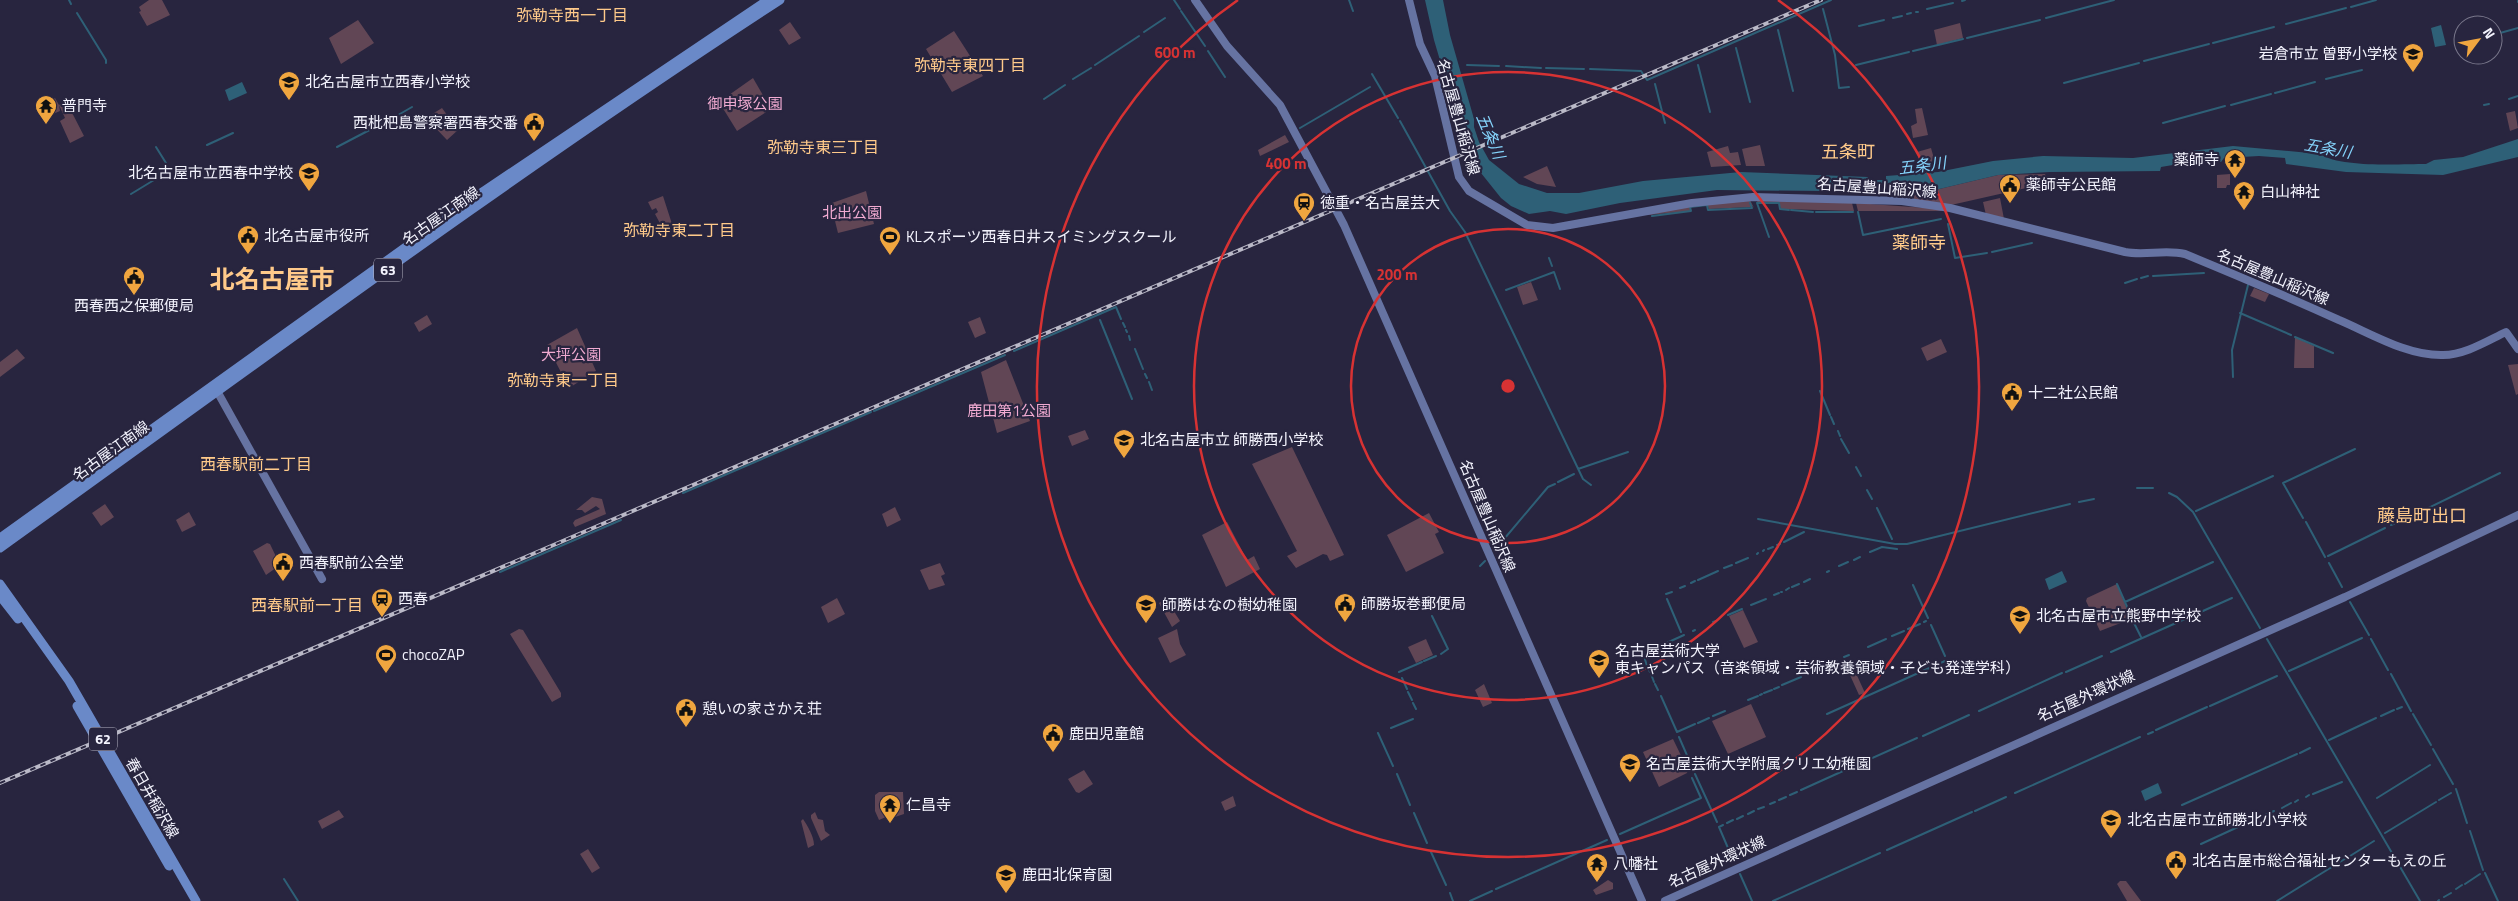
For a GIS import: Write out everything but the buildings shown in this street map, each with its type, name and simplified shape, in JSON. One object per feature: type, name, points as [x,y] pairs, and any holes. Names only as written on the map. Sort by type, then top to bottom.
[{"type":"main road","name":"名古屋江南線","points":[[0,538],[476,196],[768,0]]},
{"type":"main road","name":"名古屋江南線","points":[[0,548],[562,146],[780,0]]},
{"type":"main road","name":"名古屋豊山稲沢線","points":[[1195,0],[1227,46],[1280,105],[1344,225],[1642,901]]},
{"type":"main road","name":"名古屋豊山稲沢線","points":[[1409,0],[1420,44],[1435,76],[1459,177],[1469,191],[1527,225],[1553,228],[1692,203],[1737,198],[1805,197],[1921,203],[1950,208],[2125,252],[2143,254],[2171,251],[2185,254],[2388,341],[2427,353],[2442,355],[2455,353],[2480,345],[2506,332],[2518,349]]},
{"type":"main road","points":[[217,392],[322,579]]},
{"type":"main road","name":"名古屋外環状線","points":[[1665,901],[2345,597],[2518,514]]},
{"type":"main road","name":"春日井稲沢線","points":[[0,584],[69,682],[196,901]]},
{"type":"main road","name":"春日井稲沢線","points":[[0,596],[64,684],[189,901]]},
{"type":"green space","points":[[149,0],[162,0],[170,15],[147,26],[139,12],[141,11],[139,7]]},
{"type":"green space","points":[[358,20],[374,43],[341,64],[329,38]]},
{"type":"green space","points":[[790,22],[801,38],[789,45],[779,30]]},
{"type":"green space","points":[[1960,23],[1963,38],[1937,45],[1934,30]]},
{"type":"green space","points":[[954,31],[983,76],[952,92],[926,49]]},
{"type":"green space","name":"御申塚公園","points":[[753,78],[771,109],[737,131],[719,102]]},
{"type":"green space","points":[[55,98],[60,111],[46,117],[41,109]]},
{"type":"green space","points":[[66,101],[84,136],[70,143],[60,121],[65,118],[59,105]]},
{"type":"green space","points":[[442,108],[458,130],[447,140],[426,118]]},
{"type":"green space","points":[[1922,108],[1928,135],[1913,138],[1911,126],[1917,123],[1915,109]]},
{"type":"green space","points":[[2515,111],[2518,128],[2510,131],[2506,113]]},
{"type":"green space","points":[[1285,135],[1289,142],[1260,156],[1258,150]]},
{"type":"green space","points":[[1760,145],[1765,166],[1746,166],[1742,149]]},
{"type":"green space","points":[[1728,146],[1730,153],[1738,152],[1741,165],[1711,167],[1707,152]]},
{"type":"green space","points":[[1931,148],[1935,162],[1920,164],[1917,152]]},
{"type":"green space","points":[[1547,166],[1556,187],[1537,184],[1523,177]]},
{"type":"green space","points":[[2045,174],[2047,179],[2035,186],[1951,205],[1914,200],[1914,192],[1935,190],[1998,175]]},
{"type":"green space","points":[[2230,174],[2230,185],[2227,185],[2226,188],[2217,188],[2217,175]]},
{"type":"green space","name":"北出公園","points":[[866,191],[874,224],[838,233],[832,203]]},
{"type":"green space","points":[[663,196],[672,224],[663,229],[655,214],[658,212],[656,208],[652,210],[648,202]]},
{"type":"green space","points":[[2000,198],[2004,219],[1986,215],[1983,202]]},
{"type":"green space","points":[[1750,200],[1754,208],[1749,202],[1751,207],[1709,209],[1707,205],[1690,207],[1691,211],[1648,215],[1649,213],[1692,205]]},
{"type":"green space","points":[[1758,200],[1852,203],[1854,211],[1781,209],[1779,203],[1757,202]]},
{"type":"green space","points":[[1856,203],[1941,209],[1942,211],[1858,211]]},
{"type":"green space","points":[[1531,282],[1538,300],[1523,305],[1517,287]]},
{"type":"green space","points":[[2254,288],[2269,294],[2265,302],[2250,296]]},
{"type":"green space","points":[[427,315],[432,324],[419,332],[414,323]]},
{"type":"green space","points":[[980,317],[986,333],[975,338],[968,322]]},
{"type":"green space","name":"大坪公園","points":[[577,328],[596,371],[569,388],[547,345]]},
{"type":"green space","points":[[2295,337],[2314,346],[2314,368],[2294,368]]},
{"type":"green space","points":[[1941,339],[1947,352],[1927,361],[1921,348]]},
{"type":"green space","points":[[17,349],[25,358],[0,377],[0,362]]},
{"type":"green space","name":"鹿田第1公園","points":[[1006,360],[1030,421],[997,433],[981,372]]},
{"type":"green space","points":[[2518,364],[2518,394],[2516,395],[2508,365]]},
{"type":"green space","points":[[1085,430],[1089,439],[1072,446],[1068,436]]},
{"type":"green space","points":[[1292,447],[1344,555],[1330,561],[1327,555],[1323,554],[1296,568],[1287,556],[1297,551],[1252,464]]},
{"type":"green space","points":[[592,497],[602,499],[606,514],[575,527],[573,523],[575,520],[600,509],[596,506],[585,513],[582,510],[576,510]]},
{"type":"green space","points":[[105,504],[114,517],[101,526],[92,513]]},
{"type":"green space","points":[[895,507],[901,520],[887,527],[882,514]]},
{"type":"green space","points":[[189,512],[196,525],[182,532],[176,520]]},
{"type":"green space","points":[[1429,513],[1439,532],[1435,534],[1444,553],[1406,572],[1387,535]]},
{"type":"green space","points":[[1227,522],[1247,560],[1254,556],[1260,569],[1226,587],[1202,535]]},
{"type":"green space","points":[[267,543],[270,544],[280,565],[266,575],[253,551]]},
{"type":"green space","points":[[940,563],[945,574],[941,576],[945,585],[929,590],[920,570]]},
{"type":"green space","points":[[2117,584],[2131,619],[2100,631],[2086,601],[2087,598]]},
{"type":"green space","points":[[837,598],[845,614],[828,623],[821,607]]},
{"type":"green space","points":[[1166,598],[1180,621],[1172,627],[1159,603]]},
{"type":"green space","points":[[1743,610],[1758,642],[1744,648],[1729,616]]},
{"type":"green space","points":[[519,629],[523,630],[561,693],[561,697],[552,702],[510,634]]},
{"type":"green space","points":[[1177,629],[1180,644],[1186,655],[1170,663],[1158,638]]},
{"type":"green space","points":[[1426,639],[1433,655],[1416,663],[1408,647]]},
{"type":"green space","points":[[1850,660],[1865,693],[1859,695],[1844,662]]},
{"type":"green space","points":[[1484,684],[1492,703],[1483,707],[1475,690]]},
{"type":"green space","points":[[1751,704],[1766,737],[1728,754],[1712,721]]},
{"type":"green space","points":[[1673,739],[1688,770],[1687,773],[1659,787],[1643,752]]},
{"type":"green space","points":[[1084,770],[1093,784],[1079,793],[1076,792],[1068,779]]},
{"type":"green space","points":[[879,792],[903,792],[904,814],[895,817],[893,814],[879,820],[875,811],[875,795]]},
{"type":"green space","points":[[1233,796],[1236,806],[1225,811],[1221,802]]},
{"type":"green space","points":[[339,810],[344,817],[322,829],[318,821]]},
{"type":"green space","points":[[815,812],[818,819],[823,820],[825,831],[830,835],[821,841],[811,818],[811,815]]},
{"type":"green space","points":[[803,819],[814,842],[814,845],[808,848],[801,821]]},
{"type":"green space","points":[[588,849],[600,868],[592,873],[580,854]]},
{"type":"green space","points":[[1608,880],[1613,883],[1613,889],[1596,895],[1593,890]]},
{"type":"green space","points":[[2120,881],[2126,881],[2141,901],[2127,901],[2117,884]]},
{"type":"water","points":[[1425,0],[1443,0],[1450,35],[1474,119],[1474,127],[1479,142],[1489,160],[1519,184],[1547,193],[1579,193],[1643,181],[1741,172],[1868,177],[1868,180],[1886,180],[1886,176],[1938,172],[1993,161],[2043,156],[2133,158],[2233,146],[2320,154],[2342,161],[2387,165],[2426,164],[2434,160],[2463,157],[2518,139],[2518,157],[2443,175],[2346,172],[2286,164],[2285,158],[2259,156],[2224,158],[2221,162],[2208,159],[2161,167],[2160,171],[2050,172],[1998,175],[1935,190],[1914,192],[1717,190],[1620,203],[1566,214],[1550,211],[1529,214],[1511,206],[1501,198],[1481,173],[1455,111],[1434,40]]},
{"type":"water","points":[[2441,25],[2446,45],[2435,47],[2431,28]]},
{"type":"water","points":[[242,82],[247,93],[229,101],[225,90]]},
{"type":"water","points":[[2062,571],[2067,582],[2049,590],[2045,579]]},
{"type":"water","points":[[2158,783],[2162,793],[2145,801],[2141,791]]},
{"type":"waterway","points":[[69,0],[71,4]]},
{"type":"waterway","points":[[1174,0],[1180,9]]},
{"type":"waterway","points":[[1349,0],[1353,11]]},
{"type":"waterway","points":[[1590,69],[1641,71],[1647,80],[1831,0]]},
{"type":"waterway","points":[[2046,18],[2114,0]]},
{"type":"waterway","points":[[2351,7],[2376,0]]},
{"type":"waterway","points":[[1927,9],[1953,3]]},
{"type":"waterway","points":[[2286,24],[2346,8]]},
{"type":"waterway","points":[[1823,9],[1835,55],[1839,88],[1849,87]]},
{"type":"waterway","points":[[1181,11],[1205,46]]},
{"type":"waterway","points":[[77,13],[106,60],[106,63]]},
{"type":"waterway","points":[[1907,14],[1911,13]]},
{"type":"waterway","points":[[1893,18],[1902,16]]},
{"type":"waterway","points":[[1144,32],[1165,18]]},
{"type":"waterway","points":[[1859,26],[1884,20]]},
{"type":"waterway","points":[[1967,38],[2040,20]]},
{"type":"waterway","points":[[2213,43],[2274,27]]},
{"type":"waterway","points":[[2503,32],[2518,28]]},
{"type":"waterway","points":[[1778,30],[1793,91]]},
{"type":"waterway","points":[[1095,65],[1139,36]]},
{"type":"waterway","points":[[1913,51],[1963,39]]},
{"type":"waterway","points":[[2144,61],[2209,44]]},
{"type":"waterway","points":[[1736,48],[1750,102]]},
{"type":"waterway","points":[[1208,51],[1225,77]]},
{"type":"waterway","points":[[1856,65],[1909,52]]},
{"type":"waterway","points":[[2064,83],[2139,63]]},
{"type":"waterway","points":[[1467,65],[1499,66]]},
{"type":"waterway","points":[[1698,65],[1710,112]]},
{"type":"waterway","points":[[1506,66],[1541,68]]},
{"type":"waterway","points":[[1073,79],[1091,68]]},
{"type":"waterway","points":[[1546,68],[1584,69]]},
{"type":"waterway","points":[[2326,79],[2362,70]]},
{"type":"waterway","points":[[1372,74],[1398,118]]},
{"type":"waterway","points":[[2275,93],[2315,82]]},
{"type":"waterway","points":[[1655,84],[1665,123]]},
{"type":"waterway","points":[[1044,99],[1065,85]]},
{"type":"waterway","points":[[1300,128],[1370,87]]},
{"type":"waterway","points":[[2231,105],[2271,94]]},
{"type":"waterway","points":[[2509,99],[2518,96]]},
{"type":"waterway","points":[[2484,105],[2489,104]]},
{"type":"waterway","points":[[2163,123],[2225,106]]},
{"type":"waterway","points":[[386,122],[412,107]]},
{"type":"waterway","points":[[1400,121],[1450,211],[1465,232],[1583,479],[1591,485]]},
{"type":"waterway","points":[[337,147],[381,124]]},
{"type":"waterway","points":[[207,145],[233,133]]},
{"type":"waterway","points":[[131,194],[154,180],[166,163],[156,147]]},
{"type":"waterway","points":[[1652,216],[1691,211],[1690,207],[1707,205],[1708,210],[1752,208],[1750,203]]},
{"type":"waterway","points":[[1769,237],[1757,203],[1779,203],[1780,209],[1789,210]]},
{"type":"waterway","points":[[1791,210],[1813,212]]},
{"type":"waterway","points":[[1816,212],[1853,212]]},
{"type":"waterway","points":[[1858,212],[1863,235],[1941,219]]},
{"type":"waterway","points":[[1948,224],[1955,258],[1987,253]]},
{"type":"waterway","points":[[1992,252],[2032,243]]},
{"type":"waterway","points":[[1549,258],[1552,266]]},
{"type":"waterway","points":[[1506,290],[1554,272],[1560,289]]},
{"type":"waterway","points":[[2153,276],[2204,273]]},
{"type":"waterway","points":[[2141,278],[2148,276]]},
{"type":"waterway","points":[[2125,283],[2137,279]]},
{"type":"waterway","points":[[2233,377],[2232,350],[2248,285]]},
{"type":"waterway","points":[[1014,351],[1116,307],[1121,319]]},
{"type":"waterway","points":[[2240,313],[2291,335]]},
{"type":"waterway","points":[[1100,320],[1132,399]]},
{"type":"waterway","points":[[1123,323],[1125,327]]},
{"type":"waterway","points":[[1129,336],[1130,340]]},
{"type":"waterway","points":[[2295,337],[2333,353]]},
{"type":"waterway","points":[[1135,349],[1143,369]]},
{"type":"waterway","points":[[874,411],[1005,355]]},
{"type":"waterway","points":[[1145,374],[1147,378]]},
{"type":"waterway","points":[[1149,382],[1152,390]]},
{"type":"waterway","points":[[1820,391],[1830,415]]},
{"type":"waterway","points":[[683,493],[871,412]]},
{"type":"waterway","points":[[1831,417],[1834,424]]},
{"type":"waterway","points":[[1838,431],[1840,436]]},
{"type":"waterway","points":[[1841,439],[1849,453]]},
{"type":"waterway","points":[[2303,518],[2283,483],[2355,449]]},
{"type":"waterway","points":[[1578,469],[1628,452]]},
{"type":"waterway","points":[[1856,467],[1861,476]]},
{"type":"waterway","points":[[2416,514],[2500,473]]},
{"type":"waterway","points":[[1558,482],[1574,474]]},
{"type":"waterway","points":[[2196,511],[2273,476]]},
{"type":"waterway","points":[[1494,551],[1548,487],[1555,484]]},
{"type":"waterway","points":[[2137,488],[2153,488]]},
{"type":"waterway","points":[[1867,490],[1872,499]]},
{"type":"waterway","points":[[2169,493],[2177,497],[2193,512],[2260,628]]},
{"type":"waterway","points":[[2079,502],[2094,499]]},
{"type":"waterway","points":[[1758,519],[1895,544],[1907,544],[2070,504]]},
{"type":"waterway","points":[[1877,508],[1892,539]]},
{"type":"waterway","points":[[2391,525],[2409,517]]},
{"type":"waterway","points":[[500,572],[621,520]]},
{"type":"waterway","points":[[2306,522],[2325,557]]},
{"type":"waterway","points":[[2328,556],[2385,528]]},
{"type":"waterway","points":[[1784,542],[1804,532]]},
{"type":"waterway","points":[[1768,549],[1773,547]]},
{"type":"waterway","points":[[1870,552],[1882,547],[1897,549]]},
{"type":"waterway","points":[[1854,560],[1860,557]]},
{"type":"waterway","points":[[1736,563],[1748,558]]},
{"type":"waterway","points":[[1480,566],[1485,561]]},
{"type":"waterway","points":[[1839,566],[1848,562]]},
{"type":"waterway","points":[[2125,602],[2213,562]]},
{"type":"waterway","points":[[2329,563],[2342,587]]},
{"type":"waterway","points":[[1724,568],[1732,565]]},
{"type":"waterway","points":[[1698,580],[1718,571]]},
{"type":"waterway","points":[[1804,582],[1810,579]]},
{"type":"waterway","points":[[1691,583],[1695,581]]},
{"type":"waterway","points":[[1792,587],[1799,584]]},
{"type":"waterway","points":[[2117,584],[2132,618]]},
{"type":"waterway","points":[[1913,585],[1928,618]]},
{"type":"waterway","points":[[1680,588],[1685,586]]},
{"type":"waterway","points":[[1666,594],[1672,592]]},
{"type":"waterway","points":[[1774,595],[1779,593]]},
{"type":"waterway","points":[[2111,652],[2232,598]]},
{"type":"waterway","points":[[1667,599],[1681,632]]},
{"type":"waterway","points":[[1751,605],[1766,599]]},
{"type":"waterway","points":[[2350,602],[2369,635]]},
{"type":"waterway","points":[[1728,615],[1742,609]]},
{"type":"waterway","points":[[1432,616],[1448,649],[1441,654]]},
{"type":"waterway","points":[[2133,621],[2141,637]]},
{"type":"waterway","points":[[1908,629],[1920,624]]},
{"type":"waterway","points":[[1931,625],[1945,656]]},
{"type":"waterway","points":[[1892,636],[1904,631]]},
{"type":"waterway","points":[[1660,646],[1684,635]]},
{"type":"waterway","points":[[2289,671],[2362,638]]},
{"type":"waterway","points":[[1868,647],[1886,639]]},
{"type":"waterway","points":[[2267,639],[2420,901]]},
{"type":"waterway","points":[[2371,639],[2388,670]]},
{"type":"waterway","points":[[1647,666],[1643,653],[1657,647]]},
{"type":"waterway","points":[[1844,657],[1849,655]]},
{"type":"waterway","points":[[1424,661],[1436,656]]},
{"type":"waterway","points":[[2066,672],[2102,656]]},
{"type":"waterway","points":[[1808,674],[1837,661]]},
{"type":"waterway","points":[[1827,714],[1945,661]]},
{"type":"waterway","points":[[1399,672],[1422,662]]},
{"type":"waterway","points":[[1979,711],[2062,673]]},
{"type":"waterway","points":[[1651,674],[1654,682]]},
{"type":"waterway","points":[[2391,674],[2411,711]]},
{"type":"waterway","points":[[2210,706],[2277,676]]},
{"type":"waterway","points":[[1782,685],[1801,677]]},
{"type":"waterway","points":[[1402,678],[1407,689]]},
{"type":"waterway","points":[[1655,684],[1658,690]]},
{"type":"waterway","points":[[1774,689],[1779,687]]},
{"type":"waterway","points":[[1764,693],[1772,690]]},
{"type":"waterway","points":[[1408,692],[1412,700]]},
{"type":"waterway","points":[[1661,696],[1677,732]]},
{"type":"waterway","points":[[1748,700],[1758,696]]},
{"type":"waterway","points":[[1413,703],[1416,709]]},
{"type":"waterway","points":[[2156,730],[2207,707]]},
{"type":"waterway","points":[[2397,709],[2402,707]]},
{"type":"waterway","points":[[2381,716],[2394,710]]},
{"type":"waterway","points":[[1713,716],[1725,711]]},
{"type":"waterway","points":[[2413,714],[2431,745]]},
{"type":"waterway","points":[[1923,736],[1969,715]]},
{"type":"waterway","points":[[1698,723],[1709,718]]},
{"type":"waterway","points":[[2329,740],[2376,718]]},
{"type":"waterway","points":[[1391,728],[1413,719]]},
{"type":"waterway","points":[[1677,732],[1695,724]]},
{"type":"waterway","points":[[2148,734],[2153,732]]},
{"type":"waterway","points":[[1378,733],[1393,766]]},
{"type":"waterway","points":[[1679,737],[1693,769]]},
{"type":"waterway","points":[[2015,793],[2140,737]]},
{"type":"waterway","points":[[1850,768],[1917,738]]},
{"type":"waterway","points":[[2300,753],[2310,748]]},
{"type":"waterway","points":[[2433,749],[2453,784]]},
{"type":"waterway","points":[[2182,805],[2297,754]]},
{"type":"waterway","points":[[2377,798],[2430,765]]},
{"type":"waterway","points":[[1801,790],[1843,771]]},
{"type":"waterway","points":[[1397,774],[1410,805]]},
{"type":"waterway","points":[[1695,774],[1717,822]]},
{"type":"waterway","points":[[1620,834],[1701,798],[1692,778]]},
{"type":"waterway","points":[[2313,794],[2342,782]]},
{"type":"waterway","points":[[2456,789],[2467,823]]},
{"type":"waterway","points":[[1790,795],[1797,792]]},
{"type":"waterway","points":[[2439,800],[2451,793]]},
{"type":"waterway","points":[[1779,800],[1786,797]]},
{"type":"waterway","points":[[1975,811],[2006,797]]},
{"type":"waterway","points":[[1770,804],[1775,802]]},
{"type":"waterway","points":[[2385,833],[2436,802]]},
{"type":"waterway","points":[[2282,808],[2291,803]]},
{"type":"waterway","points":[[1758,809],[1764,807]]},
{"type":"waterway","points":[[1748,814],[1754,811]]},
{"type":"waterway","points":[[2243,825],[2274,811]]},
{"type":"waterway","points":[[1887,850],[1972,812]]},
{"type":"waterway","points":[[1414,813],[1427,843]]},
{"type":"waterway","points":[[1737,819],[1743,816]]},
{"type":"waterway","points":[[1727,823],[1733,820]]},
{"type":"waterway","points":[[1723,825],[1719,827],[1734,862]]},
{"type":"waterway","points":[[2201,844],[2238,827]]},
{"type":"waterway","points":[[2470,831],[2483,870]]},
{"type":"waterway","points":[[1496,889],[1607,840]]},
{"type":"waterway","points":[[2350,856],[2374,841]]},
{"type":"waterway","points":[[1431,852],[1446,885]]},
{"type":"waterway","points":[[1773,901],[1880,853]]},
{"type":"waterway","points":[[2277,901],[2348,857]]},
{"type":"waterway","points":[[2485,873],[2498,901]]},
{"type":"waterway","points":[[1740,874],[1752,901]]},
{"type":"waterway","points":[[2465,884],[2480,874]]},
{"type":"waterway","points":[[284,879],[298,901]]},
{"type":"waterway","points":[[2456,889],[2462,885]]},
{"type":"waterway","points":[[1470,901],[1492,891]]},
{"type":"waterway","points":[[1450,893],[1453,901]]},
{"type":"waterway","points":[[2444,897],[2451,893]]},
{"type":"railway","points":[[0,783],[1821,0]]},
{"type":"place","name":"岩倉市立 曽野小学校","points":[[2413,73]]},
{"type":"place","name":"北名古屋市立西春小学校","points":[[289,101]]},
{"type":"place","name":"普門寺","points":[[46,125]]},
{"type":"place","name":"西枇杷島警察署西春交番","points":[[534,142]]},
{"type":"place","name":"薬師寺","points":[[2235,179]]},
{"type":"place","name":"北名古屋市立西春中学校","points":[[309,192]]},
{"type":"place","name":"薬師寺公民館","points":[[2010,204]]},
{"type":"place","name":"白山神社","points":[[2244,211]]},
{"type":"place","name":"徳重・名古屋芸大","points":[[1304,222]]},
{"type":"place","name":"北名古屋市役所","points":[[248,255]]},
{"type":"place","name":"KLスポーツ西春日井スイミングスクール","points":[[890,256]]},
{"type":"place","name":"西春西之保郵便局","points":[[134,296]]},
{"type":"place","name":"十二社公民館","points":[[2012,412]]},
{"type":"place","name":"北名古屋市立 師勝西小学校","points":[[1124,459]]},
{"type":"place","name":"西春駅前公会堂","points":[[283,582]]},
{"type":"place","name":"西春","points":[[382,618]]},
{"type":"place","name":"師勝坂巻郵便局","points":[[1345,623]]},
{"type":"place","name":"師勝はなの樹幼稚園","points":[[1146,624]]},
{"type":"place","name":"北名古屋市立熊野中学校","points":[[2020,635]]},
{"type":"place","name":"chocoZAP","points":[[386,674]]},
{"type":"place","name":"名古屋芸術大学 東キャンパス（音楽領域・芸術教養領域・子ども発達学科）","points":[[1599,679]]},
{"type":"place","name":"憩いの家さかえ荘","points":[[686,728]]},
{"type":"place","name":"鹿田児童館","points":[[1053,753]]},
{"type":"place","name":"名古屋芸術大学附属クリエ幼稚園","points":[[1630,783]]},
{"type":"place","name":"仁昌寺","points":[[890,824]]},
{"type":"place","name":"北名古屋市立師勝北小学校","points":[[2111,839]]},
{"type":"place","name":"北名古屋市総合福祉センターもえの丘","points":[[2176,880]]},
{"type":"place","name":"八幡社","points":[[1597,883]]},
{"type":"place","name":"鹿田北保育園","points":[[1006,894]]},
{"type":"district","name":"弥勒寺西一丁目","points":[[572,15]]},
{"type":"district","name":"弥勒寺東四丁目","points":[[970,65]]},
{"type":"district","name":"弥勒寺東三丁目","points":[[823,147]]},
{"type":"district","name":"五条町","points":[[1848,152]]},
{"type":"district","name":"弥勒寺東二丁目","points":[[679,230]]},
{"type":"district","name":"薬師寺","points":[[1919,243]]},
{"type":"district","name":"北名古屋市","points":[[272,279]]},
{"type":"district","name":"弥勒寺東一丁目","points":[[563,380]]},
{"type":"district","name":"西春駅前二丁目","points":[[256,464]]},
{"type":"district","name":"藤島町出口","points":[[2422,516]]},
{"type":"district","name":"西春駅前一丁目","points":[[307,605]]},
{"type":"water label","name":"五条川","points":[[1491,136]]},
{"type":"water label","name":"五条川","points":[[2328,148]]},
{"type":"water label","name":"五条川","points":[[1922,165]]}]
